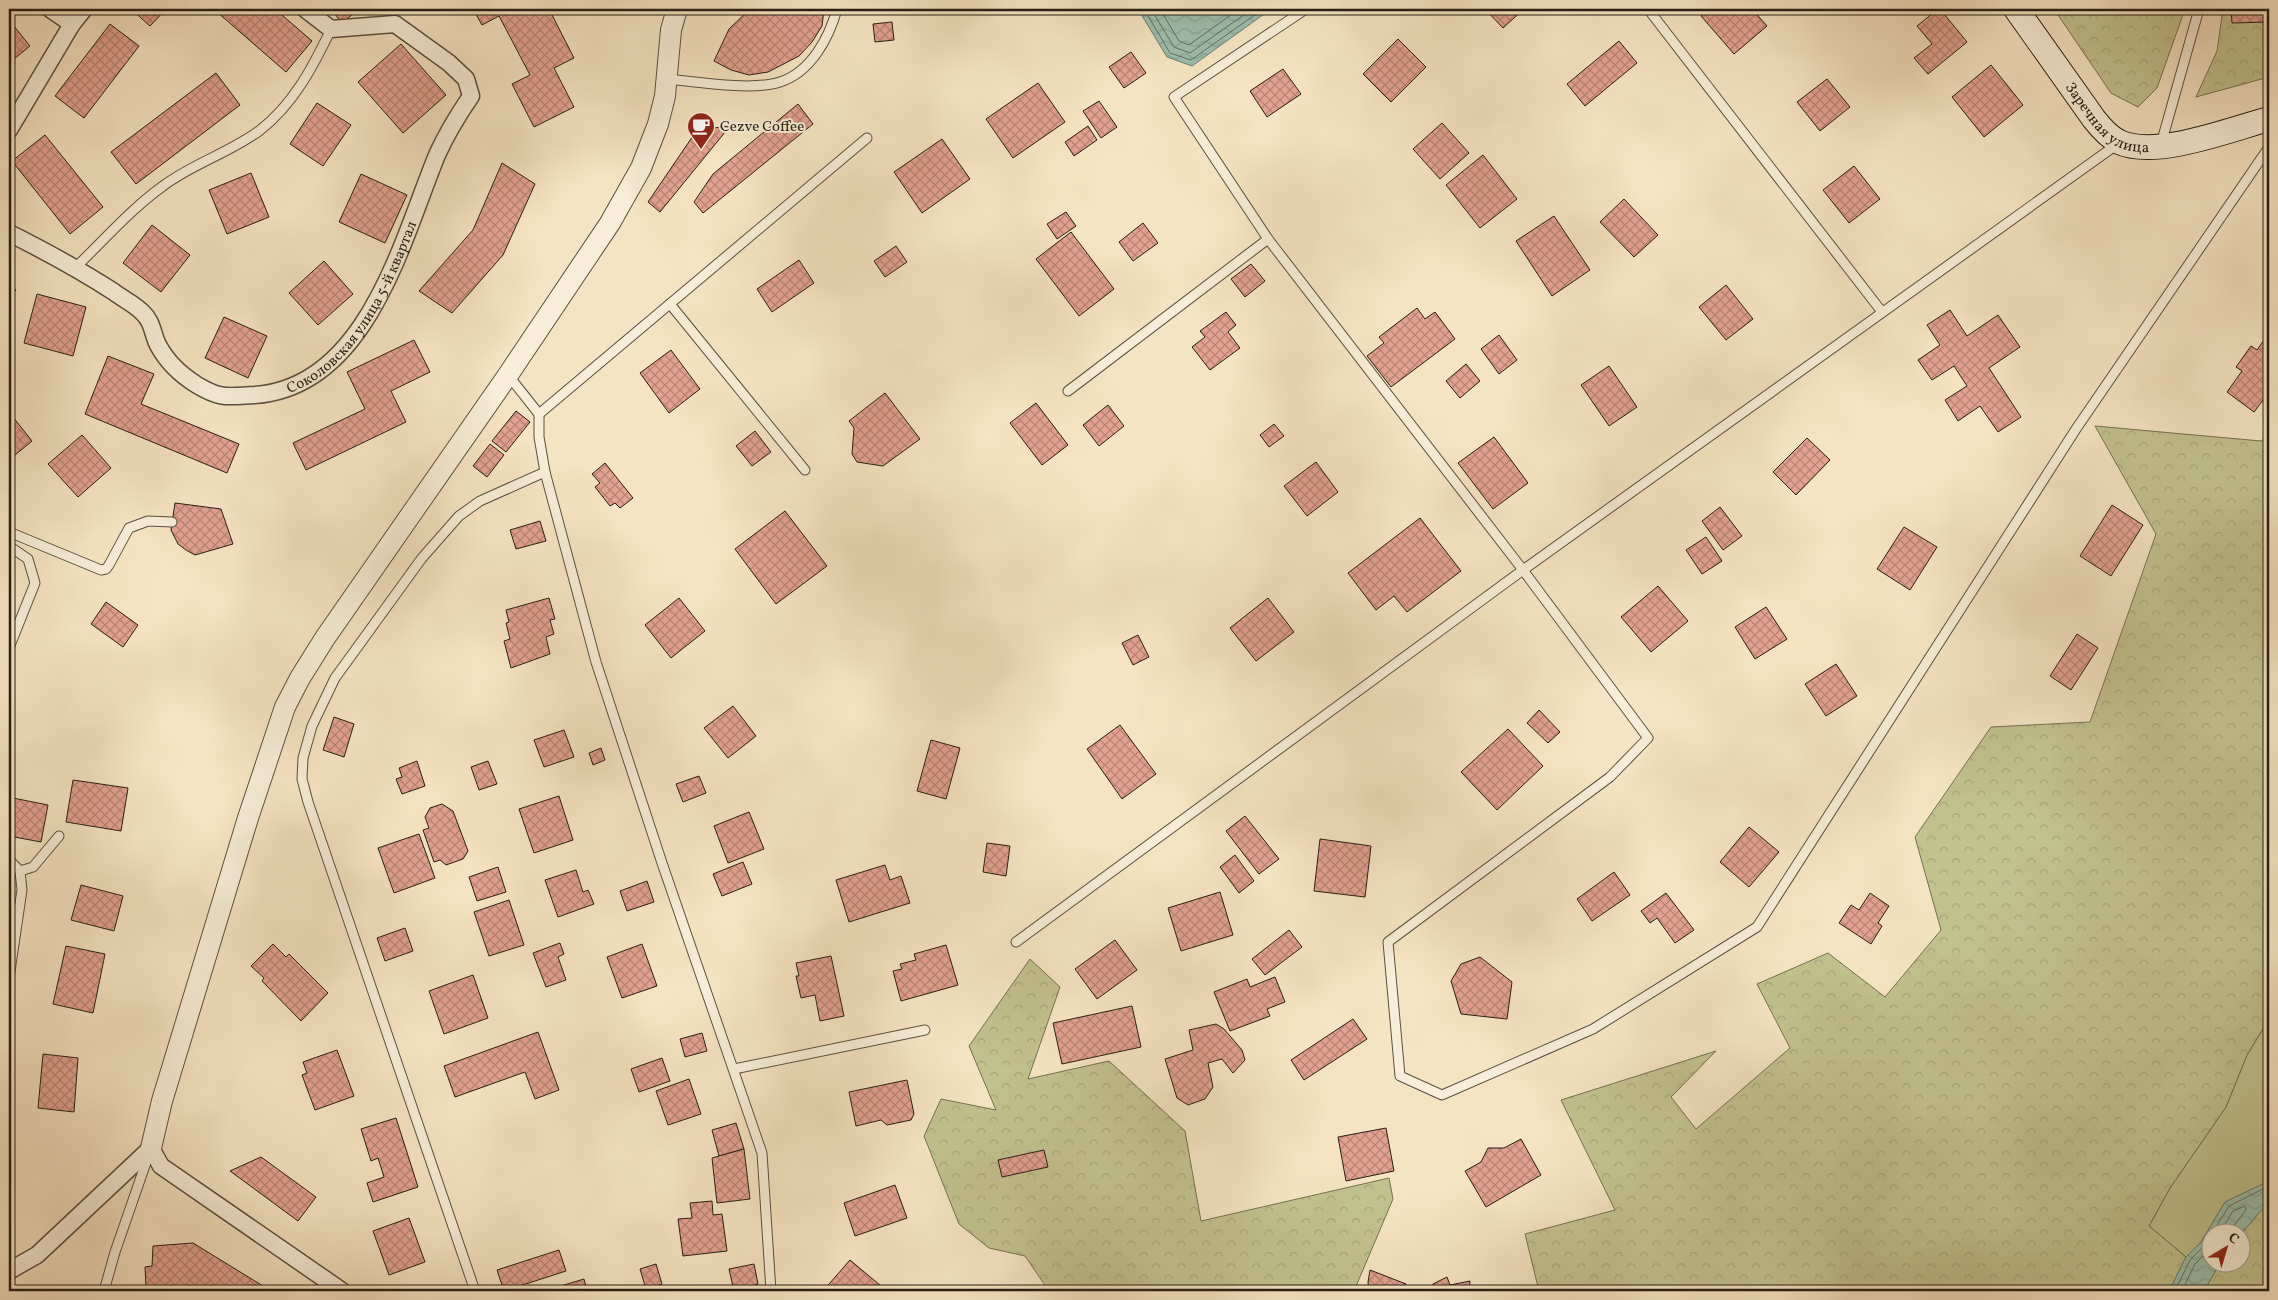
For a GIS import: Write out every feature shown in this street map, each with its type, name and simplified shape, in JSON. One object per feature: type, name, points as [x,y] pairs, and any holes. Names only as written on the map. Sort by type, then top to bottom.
[{"type":"main road","name":"Заречная улица","points":[[2016,9],[2094,119],[2108,135],[2120,142],[2139,147],[2160,147],[2180,144],[2269,118]]},
{"type":"street","points":[[50,9],[72,24]]},
{"type":"street","points":[[9,130],[72,24],[84,9]]},
{"type":"street","points":[[305,9],[332,29]]},
{"type":"street","points":[[9,1271],[37,1255],[151,1148],[162,1101],[234,865],[285,708],[300,678],[325,638],[508,375],[610,223],[641,168],[658,124],[668,79],[671,30],[677,9]]},
{"type":"street","name":"Соколовская улица 5-й квартал","points":[[9,233],[76,267],[141,310],[151,321],[158,344],[171,365],[196,384],[219,397],[269,394],[305,380],[345,349],[373,309],[395,263],[438,154],[458,113],[471,96],[466,79],[449,63],[395,24],[332,29]]},
{"type":"street","points":[[151,1148],[161,1166],[342,1291]]},
{"type":"lane","points":[[668,79],[754,85],[780,82],[799,71],[816,55],[828,36],[837,9]]},
{"type":"lane","points":[[1306,9],[1174,97],[1268,239],[1523,570],[1648,738],[1610,776],[1388,942],[1400,1076],[1442,1094],[1593,1029],[1756,927],[2070,437],[2266,155],[2269,147]]},
{"type":"lane","points":[[1648,9],[1882,312]]},
{"type":"lane","points":[[2160,147],[2200,9]]},
{"type":"lane","points":[[76,267],[162,186],[258,131],[289,103],[332,29]]},
{"type":"lane","points":[[539,414],[867,138]]},
{"type":"lane","points":[[1016,942],[1523,570],[2120,142]]},
{"type":"lane","points":[[1068,391],[1268,239]]},
{"type":"lane","points":[[670,304],[805,470]]},
{"type":"lane","points":[[508,375],[539,414],[539,437],[545,472],[596,662],[662,862],[762,1152],[771,1291]]},
{"type":"lane","points":[[475,1291],[308,802],[302,779],[303,758],[312,726],[335,678],[422,558],[459,516],[480,501],[545,472]]},
{"type":"lane","points":[[9,532],[101,570],[106,569],[109,565],[129,528],[148,521],[172,522]]},
{"type":"lane","points":[[9,546],[28,559],[34,583],[9,648]]},
{"type":"lane","points":[[20,871],[33,866],[59,836]]},
{"type":"lane","points":[[9,860],[20,871],[22,890],[9,978]]},
{"type":"lane","points":[[734,1069],[925,1030]]},
{"type":"lane","points":[[104,1291],[115,1252],[151,1148]]},
{"type":"green space","points":[[2054,9],[2185,9],[2157,88],[2138,107],[2111,93]]},
{"type":"green space","points":[[2223,9],[2269,9],[2269,77],[2196,97],[2217,51]]},
{"type":"green space","points":[[2095,426],[2261,441],[2269,435],[2269,1019],[2247,1055],[2226,1107],[2170,1188],[2149,1226],[2186,1257],[2169,1291],[1539,1291],[1525,1234],[1615,1210],[1561,1100],[1716,1051],[1671,1097],[1696,1129],[1790,1048],[1757,984],[1828,953],[1885,997],[1941,930],[1915,837],[1991,727],[2090,722],[2156,534]]},
{"type":"green space","points":[[1030,959],[1060,987],[1028,1079],[1109,1061],[1185,1131],[1201,1221],[1389,1178],[1393,1199],[1354,1291],[1049,1291],[1025,1256],[989,1248],[959,1224],[924,1136],[941,1099],[996,1110],[969,1046]]},
{"type":"green space","points":[[2269,1019],[2269,1181],[2225,1202],[2213,1222],[2200,1222],[2200,1243],[2186,1257],[2149,1226],[2170,1188],[2226,1107],[2247,1055]]},
{"type":"green space","points":[[2269,1201],[2269,1291],[2204,1291],[2215,1272],[2250,1272],[2250,1223]]},
{"type":"water","points":[[1138,9],[1271,9],[1192,66],[1167,57]]},
{"type":"water","points":[[2269,1181],[2269,1201],[2250,1223],[2213,1222],[2225,1202]]},
{"type":"water","points":[[2200,1243],[2200,1272],[2215,1272],[2204,1291],[2169,1291],[2186,1257]]},
{"type":"building","points":[[131,9],[166,9],[150,26]]},
{"type":"building","points":[[219,9],[275,9],[312,41],[286,72],[217,12]]},
{"type":"building","points":[[331,9],[356,9],[358,10],[342,23]]},
{"type":"building","points":[[473,9],[549,9],[574,58],[554,68],[574,107],[534,127],[512,84],[530,75],[499,16],[482,25]]},
{"type":"building","points":[[750,9],[824,9],[822,26],[812,42],[799,56],[768,72],[749,75],[731,70],[714,61],[729,29]]},
{"type":"building","points":[[1485,9],[1524,9],[1503,28]]},
{"type":"building","points":[[1710,9],[1752,9],[1767,26],[1734,54],[1701,16]]},
{"type":"building","points":[[1940,9],[1967,42],[1928,74],[1914,58],[1932,44],[1917,26]]},
{"type":"building","points":[[2231,9],[2269,9],[2269,22],[2232,23]]},
{"type":"building","points":[[9,20],[30,46],[9,63]]},
{"type":"building","points":[[892,22],[894,40],[875,42],[873,24]]},
{"type":"building","points":[[110,24],[139,46],[84,118],[55,96]]},
{"type":"building","points":[[1398,39],[1426,67],[1391,102],[1363,74]]},
{"type":"building","points":[[1619,41],[1637,63],[1585,106],[1567,84]]},
{"type":"building","points":[[401,44],[446,95],[403,133],[358,82]]},
{"type":"building","points":[[1131,52],[1146,73],[1124,88],[1109,67]]},
{"type":"building","points":[[1991,65],[2023,105],[1984,137],[1952,97]]},
{"type":"building","points":[[1283,69],[1301,94],[1267,117],[1250,91]]},
{"type":"building","points":[[216,73],[240,105],[136,184],[111,152]]},
{"type":"building","points":[[1827,79],[1850,107],[1820,131],[1797,102]]},
{"type":"building","points":[[1038,83],[1065,122],[1013,158],[986,119]]},
{"type":"building","points":[[1099,101],[1117,127],[1101,138],[1083,111]]},
{"type":"building","points":[[317,103],[351,125],[323,166],[290,144]]},
{"type":"building","points":[[798,104],[813,124],[703,213],[694,202],[713,174]]},
{"type":"building","points":[[1442,123],[1469,153],[1440,179],[1413,149]]},
{"type":"building","points":[[730,126],[660,212],[648,202],[697,130]]},
{"type":"building","points":[[1088,126],[1097,140],[1074,156],[1065,142]]},
{"type":"building","points":[[45,135],[103,207],[70,234],[12,161]]},
{"type":"building","points":[[942,139],[970,179],[922,213],[894,172]]},
{"type":"building","points":[[1483,155],[1517,199],[1480,228],[1446,185]]},
{"type":"building","points":[[502,163],[535,184],[503,255],[452,313],[419,291],[473,230]]},
{"type":"building","points":[[1854,166],[1880,199],[1849,223],[1823,190]]},
{"type":"building","points":[[251,173],[269,217],[227,234],[209,190]]},
{"type":"building","points":[[361,174],[407,195],[385,243],[339,222]]},
{"type":"building","points":[[1624,199],[1658,235],[1634,257],[1600,222]]},
{"type":"building","points":[[1066,212],[1076,226],[1057,239],[1047,224]]},
{"type":"building","points":[[1554,216],[1590,270],[1552,296],[1516,241]]},
{"type":"building","points":[[1143,223],[1158,243],[1133,261],[1119,242]]},
{"type":"building","points":[[152,225],[190,255],[161,292],[123,263]]},
{"type":"building","points":[[1071,232],[1114,289],[1079,316],[1036,259]]},
{"type":"building","points":[[896,246],[907,262],[885,277],[874,261]]},
{"type":"building","points":[[799,260],[814,283],[772,312],[757,289]]},
{"type":"building","points":[[324,261],[353,294],[318,325],[289,293]]},
{"type":"building","points":[[1251,264],[1265,281],[1245,297],[1231,279]]},
{"type":"building","points":[[9,284],[16,290],[9,298]]},
{"type":"building","points":[[1726,285],[1753,319],[1726,340],[1699,307]]},
{"type":"building","points":[[37,294],[86,307],[73,356],[24,343]]},
{"type":"building","points":[[1417,308],[1425,319],[1435,312],[1455,339],[1391,387],[1367,356],[1384,343],[1379,337]]},
{"type":"building","points":[[1950,310],[1967,336],[1998,315],[2020,347],[1989,368],[2021,417],[1998,432],[1980,406],[1958,421],[1945,400],[1967,386],[1954,366],[1932,380],[1918,360],[1940,345],[1927,325]]},
{"type":"building","points":[[1226,312],[1236,325],[1228,332],[1240,348],[1210,370],[1192,347],[1205,337],[1200,331]]},
{"type":"building","points":[[224,317],[267,336],[248,378],[205,358]]},
{"type":"building","points":[[2269,333],[2269,392],[2254,412],[2227,392],[2242,371],[2236,367],[2251,346],[2257,350]]},
{"type":"building","points":[[1499,335],[1517,360],[1499,374],[1481,349]]},
{"type":"building","points":[[414,340],[430,372],[391,391],[406,422],[306,470],[293,443],[365,409],[347,372]]},
{"type":"building","points":[[671,350],[700,389],[669,413],[640,373]]},
{"type":"building","points":[[108,356],[154,374],[141,404],[239,444],[227,473],[85,414]]},
{"type":"building","points":[[1466,364],[1480,381],[1460,398],[1446,381]]},
{"type":"building","points":[[1609,366],[1637,407],[1609,426],[1581,385]]},
{"type":"building","points":[[885,393],[920,439],[883,466],[857,462],[852,454],[854,428],[849,421]]},
{"type":"building","points":[[1036,403],[1068,445],[1042,465],[1010,423]]},
{"type":"building","points":[[1108,405],[1124,426],[1099,446],[1083,425]]},
{"type":"building","points":[[516,411],[530,422],[506,452],[492,441]]},
{"type":"building","points":[[9,412],[32,441],[9,460]]},
{"type":"building","points":[[1274,424],[1284,436],[1269,447],[1260,435]]},
{"type":"building","points":[[755,431],[771,452],[752,466],[736,446]]},
{"type":"building","points":[[82,435],[111,468],[78,497],[48,464]]},
{"type":"building","points":[[1494,437],[1528,483],[1493,509],[1458,463]]},
{"type":"building","points":[[1807,438],[1830,460],[1796,495],[1773,472]]},
{"type":"building","points":[[490,444],[504,455],[487,477],[473,466]]},
{"type":"building","points":[[1316,462],[1338,492],[1307,516],[1284,486]]},
{"type":"building","points":[[605,463],[633,498],[620,508],[615,503],[610,506],[595,487],[600,483],[592,474]]},
{"type":"building","points":[[175,503],[221,509],[233,544],[195,555],[186,550],[178,544],[171,530]]},
{"type":"building","points":[[2112,505],[2143,525],[2111,576],[2080,556]]},
{"type":"building","points":[[1720,507],[1742,536],[1723,550],[1702,521]]},
{"type":"building","points":[[785,511],[827,566],[776,604],[735,549]]},
{"type":"building","points":[[1420,518],[1461,571],[1407,612],[1394,596],[1376,610],[1348,573]]},
{"type":"building","points":[[540,521],[546,541],[516,549],[510,530]]},
{"type":"building","points":[[1904,527],[1937,547],[1910,590],[1877,569]]},
{"type":"building","points":[[1706,537],[1722,561],[1702,574],[1686,550]]},
{"type":"building","points":[[1658,586],[1688,621],[1651,652],[1621,617]]},
{"type":"building","points":[[549,598],[555,619],[550,620],[554,634],[546,637],[550,654],[511,668],[504,641],[510,639],[506,623],[509,622],[506,610]]},
{"type":"building","points":[[679,598],[705,631],[671,658],[645,625]]},
{"type":"building","points":[[1268,598],[1294,632],[1256,661],[1230,628]]},
{"type":"building","points":[[106,602],[138,625],[123,647],[91,624]]},
{"type":"building","points":[[1766,607],[1787,639],[1755,659],[1735,627]]},
{"type":"building","points":[[2077,634],[2098,648],[2071,690],[2050,676]]},
{"type":"building","points":[[1138,635],[1149,657],[1133,665],[1122,643]]},
{"type":"building","points":[[1836,664],[1857,696],[1826,716],[1805,684]]},
{"type":"building","points":[[733,706],[756,736],[728,758],[704,728]]},
{"type":"building","points":[[1539,710],[1560,732],[1548,743],[1527,723]]},
{"type":"building","points":[[334,717],[354,724],[344,757],[323,750]]},
{"type":"building","points":[[1120,725],[1156,774],[1122,799],[1087,749]]},
{"type":"building","points":[[1508,729],[1543,766],[1497,810],[1461,772]]},
{"type":"building","points":[[564,730],[574,757],[544,767],[534,740]]},
{"type":"building","points":[[931,740],[960,748],[946,799],[917,791]]},
{"type":"building","points":[[601,748],[605,760],[593,765],[589,753]]},
{"type":"building","points":[[417,761],[425,786],[402,794],[396,779],[402,777],[399,768]]},
{"type":"building","points":[[488,761],[497,784],[479,790],[471,767]]},
{"type":"building","points":[[699,776],[706,793],[683,802],[676,784]]},
{"type":"building","points":[[73,780],[128,788],[121,831],[66,822]]},
{"type":"building","points":[[559,796],[573,840],[534,853],[519,809]]},
{"type":"building","points":[[13,798],[48,805],[41,842],[9,836]]},
{"type":"building","points":[[442,804],[453,811],[468,851],[463,859],[446,865],[440,860],[434,862],[423,830],[429,828],[425,817],[430,808]]},
{"type":"building","points":[[749,812],[764,849],[728,863],[714,826]]},
{"type":"building","points":[[1245,816],[1279,859],[1259,874],[1226,831]]},
{"type":"building","points":[[1749,827],[1779,852],[1749,887],[1720,862]]},
{"type":"building","points":[[419,834],[435,878],[394,893],[378,848]]},
{"type":"building","points":[[1320,839],[1371,846],[1365,897],[1314,891]]},
{"type":"building","points":[[987,843],[1010,846],[1006,876],[983,872]]},
{"type":"building","points":[[1235,855],[1254,881],[1239,893],[1220,867]]},
{"type":"building","points":[[743,862],[752,884],[722,896],[713,874]]},
{"type":"building","points":[[885,865],[890,880],[901,876],[910,903],[849,922],[836,880]]},
{"type":"building","points":[[498,867],[506,892],[477,901],[469,877]]},
{"type":"building","points":[[576,870],[583,892],[588,890],[594,904],[558,917],[545,880]]},
{"type":"building","points":[[1614,872],[1630,895],[1592,921],[1577,899]]},
{"type":"building","points":[[647,881],[654,902],[627,911],[620,891]]},
{"type":"building","points":[[81,885],[123,896],[114,931],[71,920]]},
{"type":"building","points":[[1220,892],[1233,935],[1181,951],[1168,908]]},
{"type":"building","points":[[1666,893],[1694,930],[1675,943],[1657,918],[1650,923],[1641,911]]},
{"type":"building","points":[[1870,893],[1889,906],[1878,923],[1882,926],[1871,944],[1839,923],[1851,905],[1859,910]]},
{"type":"building","points":[[9,898],[16,899],[9,940]]},
{"type":"building","points":[[509,900],[524,945],[489,956],[474,912]]},
{"type":"building","points":[[405,928],[413,951],[385,961],[377,938]]},
{"type":"building","points":[[1289,930],[1302,947],[1265,975],[1252,959]]},
{"type":"building","points":[[1115,940],[1137,970],[1097,999],[1075,969]]},
{"type":"building","points":[[560,943],[564,954],[558,957],[566,980],[546,987],[533,953]]},
{"type":"building","points":[[273,944],[286,957],[289,954],[328,993],[301,1021],[262,981],[264,978],[251,966]]},
{"type":"building","points":[[642,944],[657,986],[622,998],[607,957]]},
{"type":"building","points":[[946,945],[958,985],[901,1001],[893,971],[902,969],[900,964],[916,960],[914,954]]},
{"type":"building","points":[[66,946],[105,954],[93,1013],[53,1004]]},
{"type":"building","points":[[831,956],[844,1016],[820,1021],[815,995],[801,998],[796,976],[799,976],[796,963]]},
{"type":"building","points":[[1480,957],[1512,982],[1507,1019],[1461,1014],[1451,981],[1461,964]]},
{"type":"building","points":[[473,975],[488,1018],[444,1034],[429,991]]},
{"type":"building","points":[[1275,977],[1285,1002],[1267,1009],[1270,1016],[1230,1031],[1214,992],[1247,979],[1250,987]]},
{"type":"building","points":[[1132,1006],[1141,1047],[1062,1064],[1053,1023]]},
{"type":"building","points":[[1353,1019],[1367,1039],[1304,1080],[1291,1060]]},
{"type":"building","points":[[1216,1024],[1224,1029],[1242,1050],[1245,1060],[1233,1073],[1222,1059],[1208,1063],[1213,1087],[1205,1099],[1188,1105],[1177,1098],[1165,1059],[1193,1050],[1189,1030]]},
{"type":"building","points":[[538,1032],[559,1090],[535,1099],[525,1072],[455,1097],[444,1066]]},
{"type":"building","points":[[702,1033],[707,1051],[685,1057],[680,1039]]},
{"type":"building","points":[[337,1050],[354,1096],[315,1110],[302,1075],[307,1073],[303,1062]]},
{"type":"building","points":[[43,1054],[78,1058],[74,1112],[38,1108]]},
{"type":"building","points":[[662,1058],[670,1081],[639,1092],[631,1069]]},
{"type":"building","points":[[689,1079],[701,1114],[668,1125],[656,1091]]},
{"type":"building","points":[[907,1080],[914,1114],[911,1120],[887,1125],[881,1120],[856,1126],[849,1092]]},
{"type":"building","points":[[396,1118],[418,1187],[373,1202],[367,1183],[384,1177],[378,1158],[371,1161],[361,1129]]},
{"type":"building","points":[[736,1123],[744,1149],[719,1156],[712,1130]]},
{"type":"building","points":[[1386,1128],[1394,1171],[1346,1181],[1338,1137]]},
{"type":"building","points":[[1521,1139],[1541,1175],[1486,1207],[1465,1171],[1481,1162],[1488,1148],[1504,1148]]},
{"type":"building","points":[[744,1149],[750,1199],[717,1203],[712,1158]]},
{"type":"building","points":[[1044,1150],[1048,1167],[1002,1177],[998,1160]]},
{"type":"building","points":[[261,1157],[316,1197],[298,1221],[230,1171]]},
{"type":"building","points":[[895,1185],[907,1218],[855,1236],[844,1203]]},
{"type":"building","points":[[712,1201],[713,1215],[722,1214],[727,1251],[683,1256],[678,1219],[692,1218],[690,1203]]},
{"type":"building","points":[[409,1218],[425,1262],[389,1275],[373,1231]]},
{"type":"building","points":[[193,1243],[263,1286],[264,1291],[139,1291],[139,1286],[146,1286],[145,1267],[152,1266],[153,1246]]},
{"type":"building","points":[[559,1250],[566,1271],[504,1291],[497,1270]]},
{"type":"building","points":[[850,1260],[887,1291],[823,1291]]},
{"type":"building","points":[[656,1264],[662,1284],[646,1289],[640,1269]]},
{"type":"building","points":[[754,1264],[758,1284],[734,1291],[729,1269]]},
{"type":"building","points":[[1370,1270],[1406,1284],[1406,1291],[1369,1291]]},
{"type":"building","points":[[1447,1277],[1450,1285],[1470,1281],[1469,1291],[1432,1291],[1433,1284]]},
{"type":"building","points":[[584,1279],[587,1291],[544,1291]]},
{"type":"place","name":"Cezve Coffee","points":[[701,150]]}]
